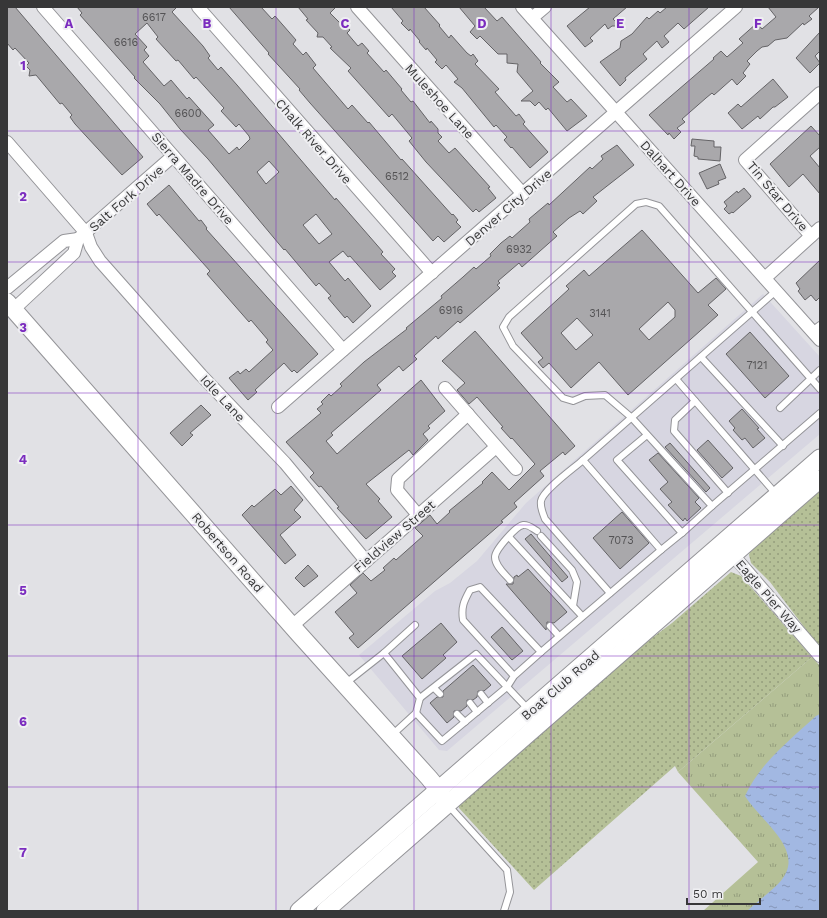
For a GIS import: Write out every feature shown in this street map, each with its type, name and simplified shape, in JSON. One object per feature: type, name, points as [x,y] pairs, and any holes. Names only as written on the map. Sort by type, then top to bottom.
[{"type":"main road","name":"Robertson Road","points":[[10,305],[292,626],[438,789],[446,804]]},
{"type":"main road","name":"Boat Club Road","points":[[299,911],[820,458]]},
{"type":"main road","name":"Boat Club Road","points":[[325,911],[820,479]]},
{"type":"street","name":"Sierra Madre Drive","points":[[43,7],[343,350]]},
{"type":"street","name":"Chalk River Drive","points":[[198,7],[432,273]]},
{"type":"street","name":"Muleshoe Lane","points":[[357,7],[523,194]]},
{"type":"street","name":"Dalhart Drive","points":[[522,7],[764,278],[817,332]]},
{"type":"street","points":[[532,18],[545,7]]},
{"type":"street","name":"Denver City Drive","points":[[278,407],[736,7]]},
{"type":"street","name":"Tin Star Drive","points":[[815,232],[745,160],[820,93]]},
{"type":"street","name":"Idle Lane","points":[[7,142],[91,247],[100,261],[201,375],[285,463],[366,561]]},
{"type":"street","name":"Salt Fork Drive","points":[[10,305],[74,253],[82,236],[173,156]]},
{"type":"street","points":[[764,278],[815,232]]},
{"type":"street","name":"Salt Fork Drive","points":[[7,288],[64,241],[82,236]]},
{"type":"street","points":[[445,388],[516,469]]},
{"type":"street","points":[[418,515],[397,490],[396,485],[398,479],[468,414]]},
{"type":"street","name":"Fieldview Street","points":[[292,626],[496,447]]},
{"type":"street","name":"Eagle Pier Way","points":[[733,555],[820,656]]},
{"type":"lane","points":[[712,506],[632,418],[605,395],[585,396],[573,401],[563,398],[513,346],[503,327],[508,317],[636,204],[646,202],[659,206],[820,389]]},
{"type":"lane","points":[[610,593],[545,519],[541,508],[541,500],[546,492],[776,291]]},
{"type":"lane","points":[[701,357],[783,446]]},
{"type":"lane","points":[[780,408],[820,370]]},
{"type":"lane","points":[[676,379],[777,495]]},
{"type":"lane","points":[[695,401],[675,420],[674,431],[728,494]]},
{"type":"lane","points":[[416,713],[442,741],[507,687],[514,676],[582,616],[728,494],[820,413]]},
{"type":"lane","points":[[647,436],[617,460],[682,532]]},
{"type":"lane","points":[[583,460],[661,550]]},
{"type":"lane","points":[[510,580],[497,565],[494,558],[496,551],[521,525],[527,524],[539,533],[572,570],[577,582],[573,606]]},
{"type":"lane","points":[[509,537],[582,616]]},
{"type":"lane","points":[[514,676],[463,620],[461,610],[463,602],[470,590],[480,587],[483,589],[541,652]]},
{"type":"lane","points":[[344,684],[384,653],[415,625]]},
{"type":"lane","points":[[550,626],[559,636]]},
{"type":"lane","points":[[384,653],[420,698]]},
{"type":"lane","points":[[391,736],[416,713],[420,698],[476,654],[497,679],[507,687],[529,711]]},
{"type":"lane","points":[[458,668],[463,674]]},
{"type":"lane","points":[[447,677],[453,683]]},
{"type":"lane","points":[[434,688],[440,694]]},
{"type":"lane","points":[[481,694],[488,703]]},
{"type":"lane","points":[[470,703],[477,712]]},
{"type":"lane","points":[[458,714],[465,722]]},
{"type":"lane","points":[[446,804],[507,870],[510,892],[504,911]]},
{"type":"shaded area","points":[[763,294],[820,357],[820,434],[447,751],[439,750],[359,655],[435,591],[450,583],[477,561],[526,503]]},
{"type":"green space","points":[[820,488],[820,648],[770,582],[751,563],[749,555],[751,548]]},
{"type":"green space","points":[[731,572],[741,576],[812,657],[678,772],[675,766],[534,890],[459,808],[459,804],[629,655],[672,623]]},
{"type":"green space","points":[[812,657],[820,666],[820,911],[703,911],[758,862],[678,772]]},
{"type":"water","points":[[820,714],[820,911],[747,911],[779,883],[787,871],[788,859],[785,848],[779,837],[745,796],[751,784],[776,753]]},
{"type":"building","points":[[7,7],[15,7],[143,157],[122,175],[75,124],[70,117],[72,115],[62,103],[60,104],[36,75],[29,76],[30,70],[26,66],[29,63],[15,48],[13,50],[7,43]]},
{"type":"building","points":[[77,7],[177,7],[172,12],[203,46],[210,56],[208,58],[218,70],[221,67],[237,85],[335,200],[336,198],[383,252],[381,254],[395,269],[392,272],[396,276],[380,290],[350,256],[348,257],[343,251],[329,262],[345,281],[348,278],[371,306],[353,323],[347,316],[345,318],[328,298],[331,296],[319,283],[316,286],[285,249],[284,250],[208,159],[180,129],[160,104],[134,78],[135,77],[80,15],[82,13]],"holes":[[[147,23],[158,37],[156,39],[176,61],[178,60],[194,79],[196,77],[224,108],[221,111],[236,127],[239,124],[249,136],[250,139],[239,150],[237,147],[229,154],[208,130],[214,125],[189,97],[187,99],[171,80],[164,86],[143,62],[149,56],[144,50],[147,47],[135,34]],[[269,161],[279,172],[266,184],[257,172]],[[316,214],[332,234],[319,244],[303,225]]]},
{"type":"building","points":[[229,7],[261,7],[272,19],[275,16],[296,40],[293,44],[303,55],[306,52],[316,65],[313,68],[348,109],[352,105],[368,123],[369,122],[401,160],[402,159],[452,215],[453,214],[458,220],[456,222],[461,227],[444,242],[438,236],[433,241],[310,103],[299,90],[300,89],[268,54],[269,53]]},
{"type":"building","points":[[298,7],[336,7],[330,13],[341,24],[343,22],[350,30],[347,33],[358,46],[362,43],[369,51],[367,53],[384,72],[386,70],[411,102],[413,101],[430,123],[431,121],[438,129],[438,133],[442,137],[438,141],[449,153],[455,148],[490,187],[488,188],[496,198],[479,212],[476,209],[473,212],[426,162],[409,141],[412,138],[392,114],[389,117],[348,71],[351,68],[330,48],[332,47],[323,37],[317,37],[318,33],[306,20],[308,19]]},
{"type":"building","points":[[391,7],[424,7],[449,38],[451,35],[467,53],[471,56],[473,54],[478,61],[475,64],[499,89],[495,92],[516,116],[519,114],[525,122],[523,124],[548,152],[530,168],[504,140],[507,137],[496,125],[494,127],[462,88],[454,82],[458,79],[446,65],[442,69],[435,62],[437,60],[427,48],[426,50],[419,42],[420,41],[410,29],[409,31],[401,23],[403,21]]},
{"type":"building","points":[[459,7],[484,7],[497,21],[502,17],[541,62],[540,63],[559,82],[553,87],[567,102],[571,99],[587,116],[567,131],[548,108],[546,110],[539,102],[535,106],[530,101],[521,101],[533,91],[517,72],[518,64],[507,63],[507,54],[498,54],[480,36],[477,39],[470,32],[475,26]]},
{"type":"building","points":[[590,7],[627,7],[613,19],[620,26],[612,26],[608,29],[605,24],[590,38],[593,41],[585,47],[567,26]]},
{"type":"building","points":[[667,7],[709,7],[684,29],[678,23],[664,36],[669,42],[662,48],[657,41],[643,54],[647,59],[625,78],[626,80],[620,86],[600,62],[620,48],[621,41],[632,34],[647,17],[649,19],[658,11],[660,13]]},
{"type":"building","points":[[768,7],[819,7],[809,16],[812,19],[804,25],[803,23],[787,38],[775,40],[768,46],[762,47],[757,51],[747,61],[750,64],[743,73],[746,76],[737,85],[732,79],[714,95],[712,93],[682,119],[685,122],[677,128],[681,132],[674,139],[669,133],[668,135],[649,115],[714,59],[713,58],[721,51],[727,57],[743,43],[739,39],[757,23],[762,29],[776,17]]},
{"type":"building","points":[[820,32],[820,51],[815,56],[820,63],[810,73],[796,58]]},
{"type":"building","points":[[773,79],[788,97],[773,107],[760,119],[758,116],[742,129],[728,113],[738,104],[741,107]]},
{"type":"building","points":[[811,126],[820,136],[820,147],[810,156],[820,168],[820,194],[803,174],[789,187],[770,164]]},
{"type":"building","points":[[692,139],[714,141],[714,147],[721,147],[720,161],[698,159],[698,157],[694,156],[695,146],[691,146]]},
{"type":"building","points":[[617,145],[634,165],[593,197],[597,201],[583,214],[580,211],[569,218],[553,232],[557,236],[522,267],[519,263],[498,281],[500,283],[497,285],[500,288],[460,323],[458,321],[438,339],[436,336],[414,356],[417,359],[403,371],[399,366],[377,385],[381,390],[331,433],[333,435],[326,441],[337,454],[421,380],[445,411],[428,426],[430,428],[423,434],[428,440],[413,455],[409,450],[366,484],[380,499],[378,501],[392,517],[366,539],[337,508],[339,507],[321,486],[319,487],[310,477],[314,473],[286,442],[321,413],[317,409],[323,404],[321,402],[329,394],[331,396],[342,386],[340,384],[364,362],[407,329],[406,328],[442,298],[441,296],[474,267],[476,269],[491,256],[490,254],[501,243],[510,236],[512,238],[530,222],[529,219],[548,203],[549,205],[590,167],[592,169],[603,159],[601,156]]},
{"type":"building","points":[[720,164],[726,178],[718,181],[719,184],[707,189],[699,173]]},
{"type":"building","points":[[169,185],[199,221],[201,220],[207,228],[206,229],[318,354],[297,373],[294,370],[292,372],[284,363],[255,390],[257,392],[248,400],[229,378],[238,371],[240,374],[246,369],[249,372],[273,350],[266,342],[268,340],[251,320],[249,322],[207,274],[210,271],[159,214],[157,216],[147,204]]},
{"type":"building","points":[[744,188],[751,196],[750,198],[733,213],[732,212],[729,214],[724,209],[727,206],[724,202],[737,191],[738,193]]},
{"type":"building","points":[[642,230],[698,293],[716,278],[726,289],[708,305],[718,315],[628,395],[599,362],[571,388],[549,363],[543,368],[538,362],[543,358],[521,333],[569,289],[566,286],[584,270],[589,276]],"holes":[[[668,302],[675,310],[675,317],[649,340],[639,329]],[[577,318],[593,335],[576,350],[561,333]]]},
{"type":"building","points":[[820,260],[820,297],[816,301],[811,295],[805,300],[798,291],[800,289],[796,283]]},
{"type":"building","points":[[475,331],[575,446],[565,455],[563,452],[540,471],[544,476],[514,503],[517,507],[501,521],[503,522],[358,648],[349,638],[354,634],[335,612],[357,593],[350,585],[363,573],[371,581],[385,570],[383,568],[394,558],[396,560],[423,536],[415,528],[430,515],[437,524],[450,512],[449,511],[483,483],[482,482],[492,472],[509,490],[535,464],[501,428],[503,427],[477,397],[469,404],[457,390],[465,383],[442,361]]},
{"type":"building","points":[[750,332],[789,376],[765,398],[726,354]]},
{"type":"building","points":[[201,405],[211,415],[190,433],[193,435],[182,446],[170,433]]},
{"type":"building","points":[[742,409],[759,428],[757,429],[765,438],[753,448],[745,438],[742,440],[733,430],[735,428],[729,421]]},
{"type":"building","points":[[708,440],[733,468],[722,478],[697,450]]},
{"type":"building","points":[[670,443],[710,488],[706,492],[665,447]]},
{"type":"building","points":[[658,453],[699,498],[695,502],[701,508],[687,521],[685,518],[683,521],[668,505],[672,502],[660,489],[668,482],[649,460]]},
{"type":"building","points":[[291,486],[303,500],[294,510],[301,517],[280,535],[296,555],[285,564],[242,515],[252,505],[254,507],[275,489],[281,495]]},
{"type":"building","points":[[622,512],[649,543],[620,569],[593,538]]},
{"type":"building","points":[[531,534],[568,577],[562,582],[525,539]]},
{"type":"building","points":[[308,565],[318,576],[304,587],[295,578]]},
{"type":"building","points":[[528,569],[567,612],[554,623],[547,622],[546,630],[506,584],[513,584],[514,577],[517,575],[518,577]]},
{"type":"building","points":[[441,623],[457,642],[443,655],[446,658],[422,679],[402,656]]},
{"type":"building","points":[[502,627],[523,651],[512,660],[491,637]]},
{"type":"building","points":[[473,665],[491,685],[484,691],[478,691],[477,697],[473,700],[467,700],[467,706],[461,711],[454,711],[454,717],[447,723],[430,703],[437,697],[443,697],[443,691]]}]
